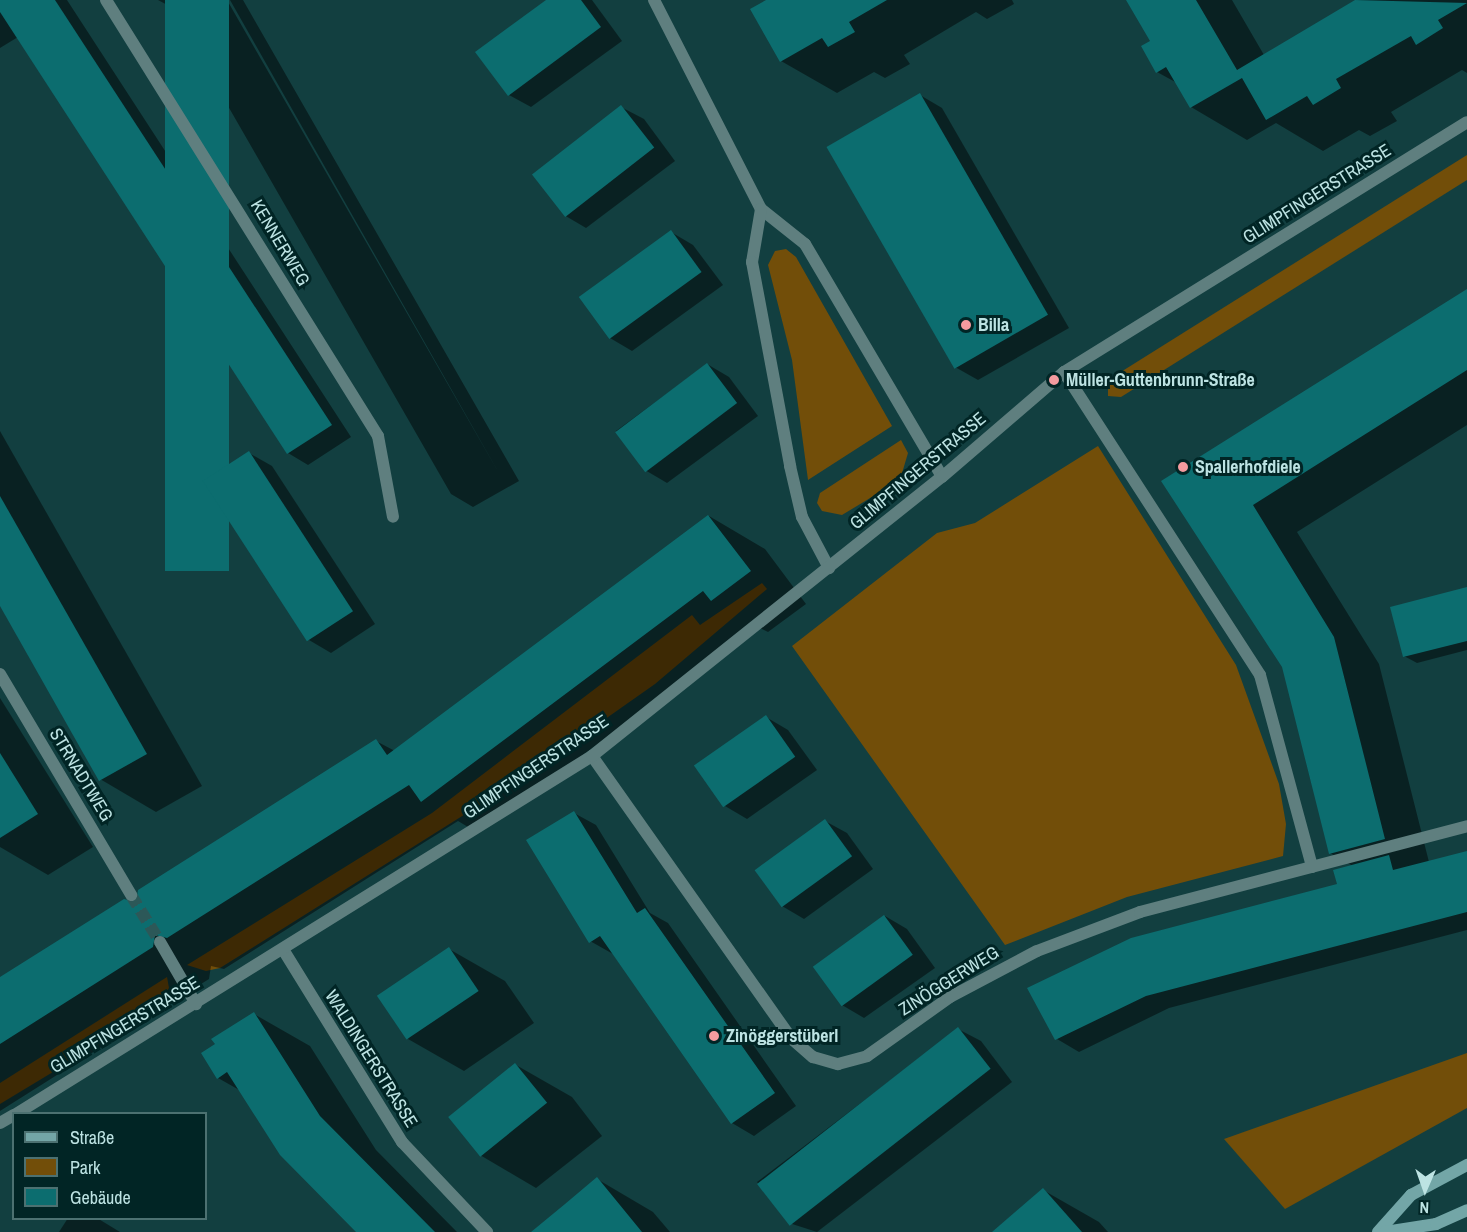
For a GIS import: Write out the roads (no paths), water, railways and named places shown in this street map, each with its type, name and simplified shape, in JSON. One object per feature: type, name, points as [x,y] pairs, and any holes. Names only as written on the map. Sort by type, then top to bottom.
[{"type":"main road","points":[[1378,1232],[1411,1195],[1467,1165]]},
{"type":"main road","points":[[1385,1232],[1436,1224],[1467,1210]]},
{"type":"street","name":"KENNERWEG","points":[[106,0],[378,436],[393,517]]},
{"type":"street","points":[[654,0],[761,209],[806,244],[942,477]]},
{"type":"street","name":"GLIMPFINGERSTRASSE","points":[[18,1112],[284,951],[592,756],[942,477],[1064,372],[1467,122]]},
{"type":"street","points":[[761,209],[752,262],[790,465],[802,517],[829,568]]},
{"type":"street","points":[[1064,372],[1260,675],[1312,867]]},
{"type":"street","name":"STRNADTWEG","points":[[0,674],[131,895]]},
{"type":"street","name":"ZINÖGGERWEG","points":[[592,756],[792,1039],[813,1057],[838,1064],[867,1056],[950,997],[1037,951],[1140,912],[1467,826]]},
{"type":"street","points":[[160,942],[196,1004]]},
{"type":"street","name":"WALDINGERSTRASSE","points":[[284,951],[402,1142],[487,1232]]},
{"type":"tunnel","points":[[131,895],[160,942]]},
{"type":"place","name":"Billa","points":[[966,325]]},
{"type":"place","name":"Müller-Guttenbrunn-Straße","points":[[1054,380]]},
{"type":"place","name":"Spallerhofdiele","points":[[1183,467]]},
{"type":"place","name":"Zinöggerstüberl","points":[[714,1036]]}]
